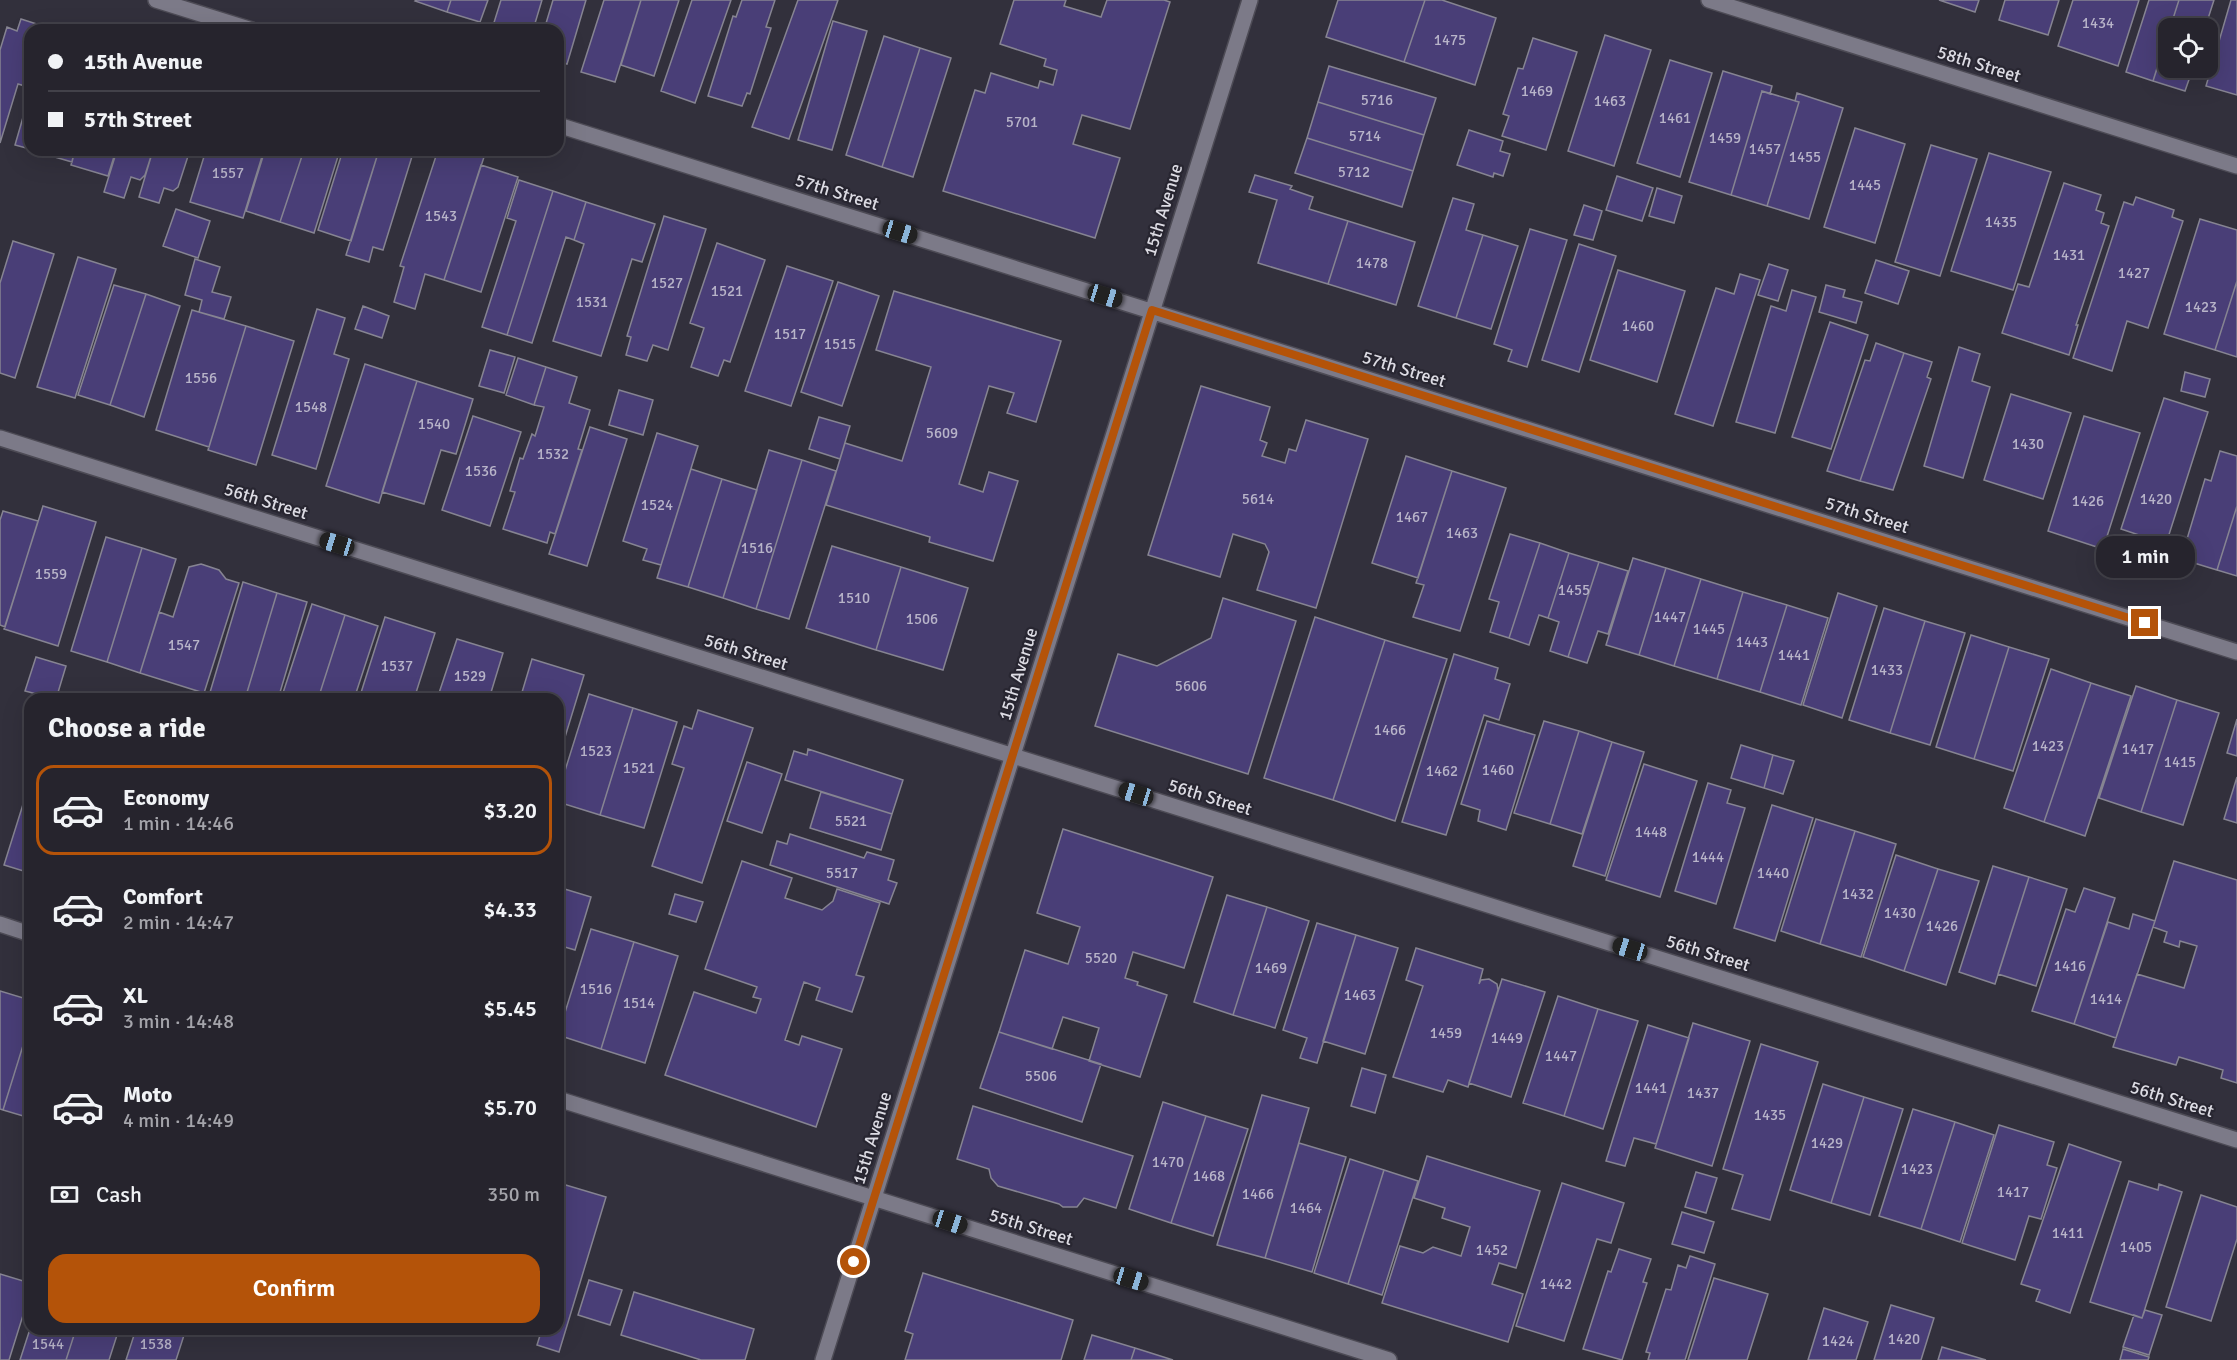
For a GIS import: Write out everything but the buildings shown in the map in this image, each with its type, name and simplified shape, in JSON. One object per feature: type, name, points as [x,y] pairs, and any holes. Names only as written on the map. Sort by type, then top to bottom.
[{"type":"street","points":[[156,0],[233,24]]},
{"type":"street","name":"15th Avenue","points":[[823,1360],[1250,0]]},
{"type":"street","name":"58th Street","points":[[1709,0],[2237,166]]},
{"type":"street","name":"57th Street","points":[[564,127],[2237,652]]},
{"type":"street","name":"56th Street","points":[[0,438],[2237,1140]]},
{"type":"street","points":[[0,924],[24,932]]},
{"type":"street","name":"55th Street","points":[[564,1101],[1382,1359]]},
{"type":"route","points":[[854,1262],[1152,310],[2145,623]]}]
